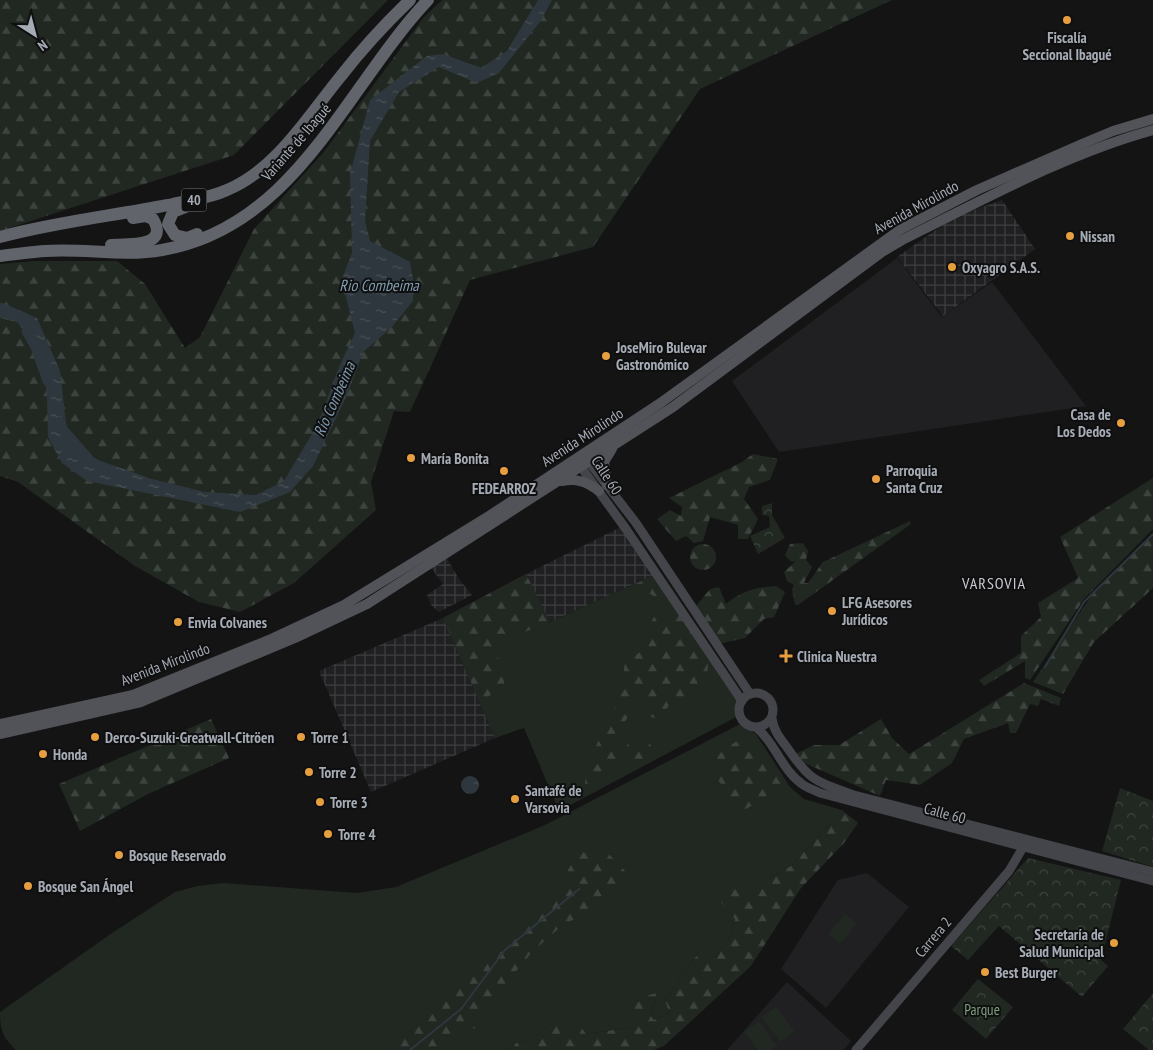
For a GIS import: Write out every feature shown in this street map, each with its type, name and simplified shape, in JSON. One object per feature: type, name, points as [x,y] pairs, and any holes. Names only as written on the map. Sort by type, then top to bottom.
[{"type":"highway","name":"Variante de Ibagué","points":[[0,237],[51,225],[124,214],[201,199],[227,190],[257,172],[283,146],[385,24],[410,0]]},
{"type":"highway","name":"Variante de Ibagué","points":[[0,256],[46,250],[162,250],[194,242],[235,223],[254,210],[286,182],[322,140],[389,48],[428,0]]},
{"type":"highway","points":[[283,146],[278,159],[264,173],[234,193],[173,212],[169,218],[170,230],[175,235],[187,238],[223,222],[261,197],[282,178],[308,149],[322,140]]},
{"type":"highway","points":[[51,225],[66,227],[145,216],[153,220],[156,225],[155,236],[145,243],[92,249]]},
{"type":"main road","name":"Avenida Mirolindo","points":[[0,734],[142,702],[295,638],[367,604],[556,483],[659,404],[901,229],[977,190],[1082,144],[1113,131],[1153,119]]},
{"type":"main road","name":"Avenida Mirolindo","points":[[0,724],[134,694],[344,605],[482,521],[614,446],[680,401],[882,252],[904,239],[1074,157],[1118,140],[1153,130]]},
{"type":"main road","points":[[556,483],[579,481],[603,488],[604,462],[614,446]]},
{"type":"main road","name":"Calle 60","points":[[583,462],[603,488],[742,702]]},
{"type":"main road","name":"Calle 60","points":[[603,488],[636,523],[750,694]]},
{"type":"main road","points":[[750,694],[761,694],[770,700],[774,708],[772,718],[766,725],[757,728],[748,725],[741,718],[740,707],[750,694]]},
{"type":"main road","name":"Calle 60","points":[[772,718],[775,730],[804,771],[824,785],[1153,881]]},
{"type":"main road","name":"Calle 60","points":[[757,728],[764,734],[790,772],[802,784],[820,793],[1026,844],[1153,872]]},
{"type":"main road","name":"Carrera 2","points":[[856,1050],[1009,871],[1026,844]]},
{"type":"shaded area","points":[[1002,200],[1035,249],[943,316],[897,257],[954,217]]},
{"type":"shaded area","points":[[897,258],[942,317],[992,282],[1086,406],[779,452],[732,381]]},
{"type":"shaded area","points":[[621,527],[654,575],[548,623],[526,574]]},
{"type":"shaded area","points":[[445,555],[459,579],[472,595],[439,612],[431,605],[427,595],[443,584],[429,565]]},
{"type":"shaded area","points":[[443,618],[495,738],[371,792],[319,671]]},
{"type":"shaded area","points":[[867,873],[909,907],[826,1008],[781,969],[838,880]]},
{"type":"shaded area","points":[[787,982],[851,1041],[844,1050],[727,1050]]},
{"type":"green space","points":[[0,0],[388,0],[234,155],[0,231]]},
{"type":"green space","points":[[442,0],[892,0],[700,89],[593,247],[470,280],[410,412],[394,411],[371,482],[376,510],[294,583],[240,612],[199,602],[135,566],[18,482],[0,476],[0,264],[34,261],[117,261],[145,284],[185,348],[200,337],[254,229],[323,153],[424,17]]},
{"type":"green space","points":[[753,454],[778,459],[770,480],[749,487],[744,499],[758,519],[748,539],[738,539],[738,525],[710,517],[703,541],[694,543],[686,536],[676,541],[657,519],[670,510],[681,516],[682,507],[669,498],[742,462]]},
{"type":"green space","points":[[1153,478],[1153,529],[1084,599],[1030,680],[1025,678],[1025,661],[984,686],[979,680],[1021,653],[1021,636],[1041,617],[1038,603],[1078,578],[1060,537]]},
{"type":"green space","points":[[772,503],[772,515],[785,538],[758,554],[750,536],[770,527],[769,516],[762,515],[762,506]]},
{"type":"green space","points":[[910,521],[911,524],[798,605],[795,605],[792,589],[794,585],[787,581],[784,572],[795,562],[790,561],[785,555],[790,544],[803,543],[808,551],[806,560],[812,567],[804,583],[808,583],[823,562]]},
{"type":"green space","points":[[1153,534],[1153,588],[1094,642],[1063,694],[1033,682],[1091,596]]},
{"type":"green space","points":[[703,544],[712,548],[716,557],[712,566],[703,570],[694,566],[690,557],[694,548]]},
{"type":"green space","points":[[526,574],[548,623],[654,575],[739,701],[738,716],[559,811],[524,728],[495,738],[443,618]]},
{"type":"green space","points":[[526,574],[550,622],[492,647],[504,669],[504,685],[480,703],[443,618]]},
{"type":"green space","points":[[654,575],[667,595],[657,598],[647,592],[636,596],[633,585]]},
{"type":"green space","points":[[776,586],[785,592],[774,617],[764,619],[745,638],[719,644],[696,606],[710,589],[719,587],[726,604],[750,591],[762,587]]},
{"type":"green space","points":[[676,608],[709,656],[707,675],[679,701],[672,690],[664,687],[662,694],[671,700],[664,715],[654,718],[642,713],[646,698],[640,698],[616,739],[617,755],[606,786],[586,793],[587,770],[623,686],[625,662],[640,652],[649,656],[648,628],[655,615]]},
{"type":"green space","points":[[1024,683],[1061,698],[1059,706],[1041,699],[1038,706],[1030,704],[1016,733],[1010,733],[1008,723],[964,739],[952,763],[920,785],[886,780],[880,796],[802,762],[795,754],[814,745],[839,745],[881,719],[892,738],[909,754]]},
{"type":"green space","points":[[211,719],[229,758],[148,794],[80,831],[59,784]]},
{"type":"green space","points":[[740,724],[756,734],[790,787],[804,799],[842,810],[791,866],[721,901],[735,919],[730,936],[716,957],[702,948],[665,1000],[669,1013],[654,1020],[650,1015],[658,993],[634,1027],[586,1034],[550,1024],[531,1041],[516,1043],[511,1050],[16,1050],[3,1033],[0,1012],[112,933],[175,892],[197,886],[224,883],[357,893],[396,887],[545,825]]},
{"type":"green space","points":[[745,735],[752,738],[782,786],[740,813],[707,763]]},
{"type":"green space","points":[[639,738],[649,741],[652,751],[649,761],[639,764],[629,761],[626,751],[629,741]]},
{"type":"green space","points":[[1120,788],[1153,801],[1153,867],[1102,851]]},
{"type":"green space","points":[[842,810],[858,823],[844,843],[801,888],[751,966],[664,1046],[653,1050],[511,1050],[516,1043],[531,1041],[550,1024],[580,1026],[586,1034],[634,1027],[629,999],[658,993],[650,1015],[654,1020],[669,1013],[665,1000],[702,948],[716,957],[730,936],[735,919],[720,901],[740,884],[751,886],[791,866]]},
{"type":"green space","points":[[605,850],[625,871],[604,908],[565,923],[533,951],[502,988],[478,1029],[459,1026],[443,1050],[387,1050],[402,1041],[447,993],[554,894],[578,853]]},
{"type":"green space","points":[[1028,858],[1121,880],[1101,960],[1108,966],[1082,997],[999,926],[968,960],[951,946]]},
{"type":"green space","points":[[845,914],[857,923],[840,944],[828,934]]},
{"type":"green space","name":"Parque","points":[[978,979],[1013,1007],[986,1039],[952,1010]]},
{"type":"green space","points":[[1153,993],[1153,1050],[1149,1050],[1123,1029]]},
{"type":"green space","points":[[776,1007],[794,1031],[780,1042],[762,1017]]},
{"type":"green space","points":[[759,1021],[777,1046],[771,1050],[758,1050],[744,1032]]},
{"type":"water","name":"Rio Combeima","points":[[538,0],[552,0],[540,22],[499,73],[477,83],[439,67],[399,92],[370,141],[365,221],[370,241],[410,262],[414,285],[413,301],[391,328],[363,352],[347,395],[313,466],[290,492],[240,512],[87,481],[62,463],[48,437],[47,396],[41,352],[17,322],[0,318],[0,303],[37,318],[60,371],[68,441],[98,460],[152,479],[205,492],[256,495],[284,481],[318,424],[339,367],[355,333],[346,297],[340,284],[352,253],[350,174],[370,100],[427,56],[443,54],[481,68],[507,51]]},
{"type":"water","points":[[466,776],[474,776],[479,781],[477,792],[466,794],[461,789],[461,781]]},
{"type":"waterway","name":"Río Combeima","points":[[27,331],[36,347],[48,381]]},
{"type":"waterway","name":"Río Combeima","points":[[60,422],[62,429],[88,459]]},
{"type":"waterway","points":[[1045,667],[1084,602],[1153,534]]},
{"type":"waterway","points":[[410,1050],[461,1009],[505,950],[579,889]]},
{"type":"place","name":"Fiscalía Seccional Ibagué","points":[[1067,20]]},
{"type":"place","name":"Nissan","points":[[1070,236]]},
{"type":"place","name":"Oxyagro S.A.S.","points":[[952,267]]},
{"type":"place","name":"JoseMiro Bulevar Gastronómico","points":[[606,356]]},
{"type":"place","name":"Casa de Los Dedos","points":[[1121,423]]},
{"type":"place","name":"María Bonita","points":[[411,458]]},
{"type":"place","name":"FEDEARROZ","points":[[504,471]]},
{"type":"place","name":"Parroquia Santa Cruz","points":[[876,479]]},
{"type":"place","name":"LFG Asesores Jurídicos","points":[[832,611]]},
{"type":"place","name":"Envia Colvanes","points":[[178,622]]},
{"type":"place","name":"Clinica Nuestra","points":[[786,656]]},
{"type":"place","name":"Derco-Suzuki-Greatwall-Citröen","points":[[95,737]]},
{"type":"place","name":"Torre 1","points":[[301,737]]},
{"type":"place","name":"Honda","points":[[43,754]]},
{"type":"place","name":"Torre 2","points":[[309,772]]},
{"type":"place","name":"Santafé de Varsovia","points":[[515,799]]},
{"type":"place","name":"Torre 3","points":[[320,802]]},
{"type":"place","name":"Torre 4","points":[[328,834]]},
{"type":"place","name":"Bosque Reservado","points":[[119,855]]},
{"type":"place","name":"Bosque San Ángel","points":[[28,886]]},
{"type":"place","name":"Secretaría de Salud Municipal","points":[[1114,943]]},
{"type":"place","name":"Best Burger","points":[[985,972]]},
{"type":"district","name":"VARSOVIA","points":[[994,583]]}]
